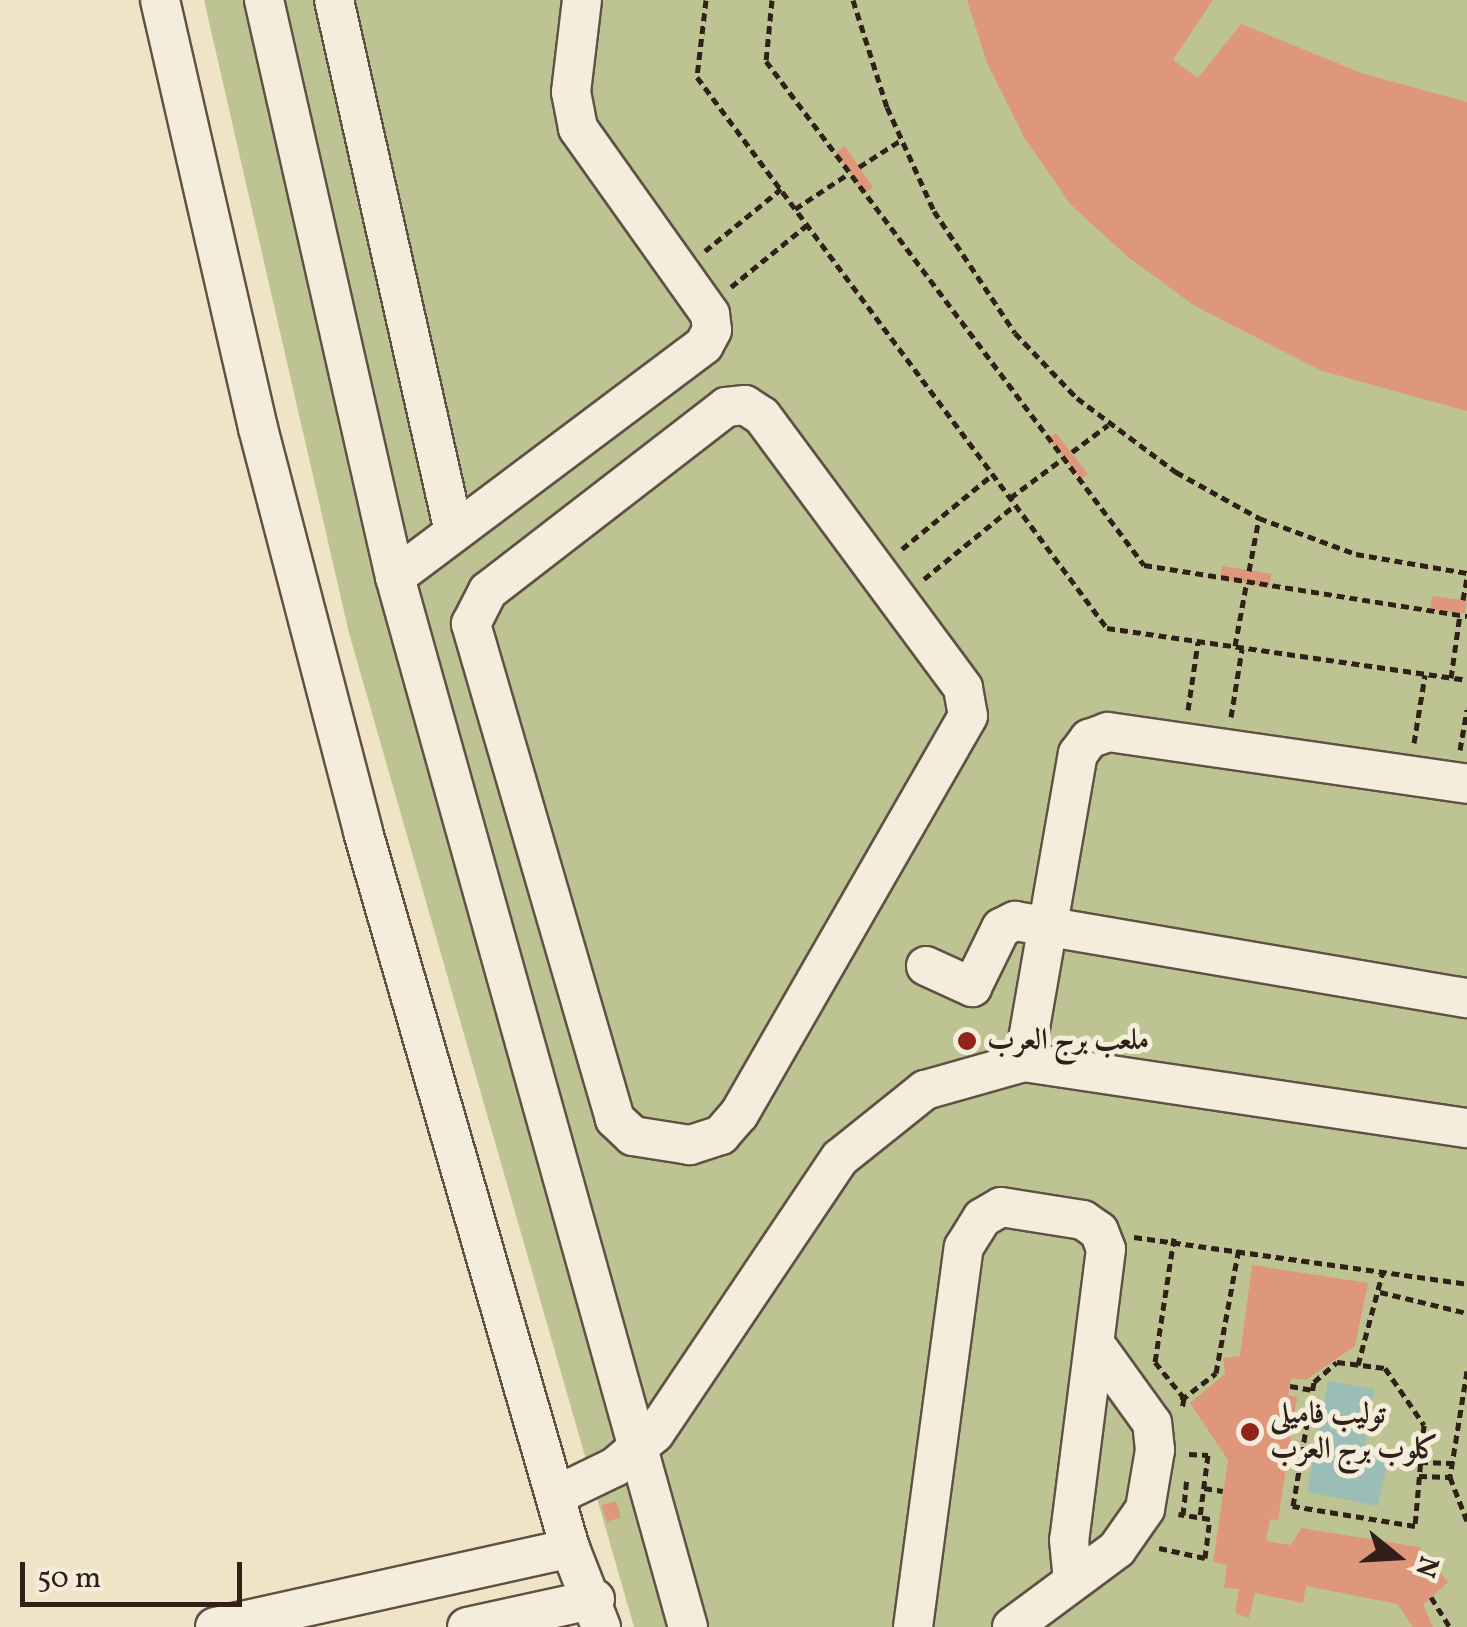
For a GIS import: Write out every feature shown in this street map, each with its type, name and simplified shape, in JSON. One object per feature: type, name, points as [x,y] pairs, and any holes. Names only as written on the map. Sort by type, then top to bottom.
[{"type":"street","points":[[160,0],[314,649],[570,1548],[580,1615],[467,1627]]},
{"type":"street","points":[[264,0],[395,577],[688,1627]]},
{"type":"street","points":[[334,0],[454,532]]},
{"type":"street","points":[[395,577],[704,344],[712,330],[710,314],[578,128],[571,92],[582,0]]},
{"type":"street","points":[[746,405],[762,416],[963,688],[966,726],[739,1114],[712,1140],[678,1144],[622,1129],[568,962],[474,636],[472,611],[488,591],[726,407],[746,405]]},
{"type":"street","points":[[1024,1062],[1078,754],[1098,734],[1467,784]]},
{"type":"street","points":[[926,966],[972,987],[1005,924],[1046,927],[1467,998]]},
{"type":"street","points":[[508,986],[568,962]]},
{"type":"street","points":[[557,1496],[636,1450],[670,1414],[840,1158],[865,1131],[924,1090],[1024,1062],[1467,1128]]},
{"type":"street","points":[[913,1627],[968,1236],[982,1218],[1001,1208],[1083,1220],[1104,1240],[1095,1344],[1069,1540],[1073,1581]]},
{"type":"street","points":[[1012,1627],[1073,1581],[1136,1523],[1170,1436],[1095,1344]]},
{"type":"street","points":[[214,1627],[570,1548]]},
{"type":"path","points":[[706,0],[697,77],[1106,628],[1467,680]]},
{"type":"path","points":[[772,0],[766,60],[1144,566],[1462,615],[1450,678]]},
{"type":"path","points":[[853,0],[901,140],[985,294],[1044,367],[1108,424],[1259,518],[1356,554],[1467,575],[1463,600]]},
{"type":"path","points":[[859,167],[901,140]]},
{"type":"path","points":[[795,209],[850,173]]},
{"type":"path","points":[[717,242],[780,189]]},
{"type":"path","points":[[746,275],[806,225]]},
{"type":"path","points":[[1072,452],[1108,424]]},
{"type":"path","points":[[1010,498],[1062,459]]},
{"type":"path","points":[[930,526],[992,474]]},
{"type":"path","points":[[954,555],[1015,505]]},
{"type":"path","points":[[1249,570],[1259,518]]},
{"type":"path","points":[[1236,688],[1247,584]]},
{"type":"path","points":[[1192,680],[1198,641]]},
{"type":"path","points":[[1419,715],[1426,674]]},
{"type":"path","points":[[1464,724],[1467,710]]},
{"type":"path","points":[[1174,1238],[1155,1362],[1184,1398]]},
{"type":"path","points":[[1104,1240],[1174,1238],[1467,1284]]},
{"type":"path","points":[[1183,1515],[1170,1436],[1184,1398],[1216,1373],[1239,1248]]},
{"type":"path","points":[[1358,1365],[1383,1271]]},
{"type":"path","points":[[1380,1292],[1467,1312]]},
{"type":"path","points":[[1337,1362],[1358,1365],[1385,1368],[1424,1425],[1414,1526],[1294,1506],[1314,1390],[1337,1362]]},
{"type":"path","points":[[1467,1371],[1450,1477],[1467,1521]]},
{"type":"path","points":[[1290,1386],[1314,1390]]},
{"type":"path","points":[[1170,1436],[1184,1398]]},
{"type":"path","points":[[1170,1436],[1208,1455],[1200,1517]]},
{"type":"path","points":[[1420,1462],[1451,1463]]},
{"type":"path","points":[[1419,1476],[1450,1477]]},
{"type":"path","points":[[1204,1488],[1224,1491]]},
{"type":"path","points":[[1183,1515],[1210,1519],[1205,1558],[1136,1523],[1183,1515]]},
{"type":"path","points":[[1431,1597],[1450,1627]]},
{"type":"green space","name":"ملعب برج العرب","points":[[204,0],[1467,0],[1467,1627],[634,1627],[349,633]]},
{"type":"water","points":[[1328,1381],[1374,1389],[1365,1443],[1387,1466],[1378,1506],[1307,1492]]},
{"type":"building","points":[[967,0],[1213,0],[1173,60],[1198,78],[1241,24],[1364,74],[1467,102],[1467,411],[1322,371],[1195,306],[1128,257],[1071,205],[1024,137],[987,63]]},
{"type":"building","points":[[845,146],[873,187],[864,194],[836,152]]},
{"type":"building","points":[[1056,433],[1088,474],[1081,480],[1049,439]]},
{"type":"building","points":[[1222,566],[1271,574],[1269,587],[1220,579]]},
{"type":"building","points":[[1432,596],[1467,601],[1465,614],[1430,609]]},
{"type":"building","name":"توليب فاميلى كلوب برج العرب","points":[[1252,1265],[1368,1283],[1355,1346],[1306,1380],[1291,1378],[1288,1395],[1297,1397],[1278,1520],[1270,1519],[1266,1541],[1291,1545],[1301,1528],[1419,1547],[1448,1582],[1423,1605],[1433,1627],[1413,1627],[1397,1604],[1306,1586],[1303,1603],[1255,1593],[1249,1618],[1235,1613],[1239,1589],[1224,1588],[1227,1565],[1213,1562],[1228,1460],[1190,1403],[1225,1374],[1223,1358],[1240,1356]]},
{"type":"building","points":[[616,1501],[621,1517],[607,1522],[602,1505]]},
{"type":"place","name":"ملعب برج العرب","points":[[967,1041]]},
{"type":"place","name":"توليب فاميلى كلوب برج العرب","points":[[1250,1432]]}]
